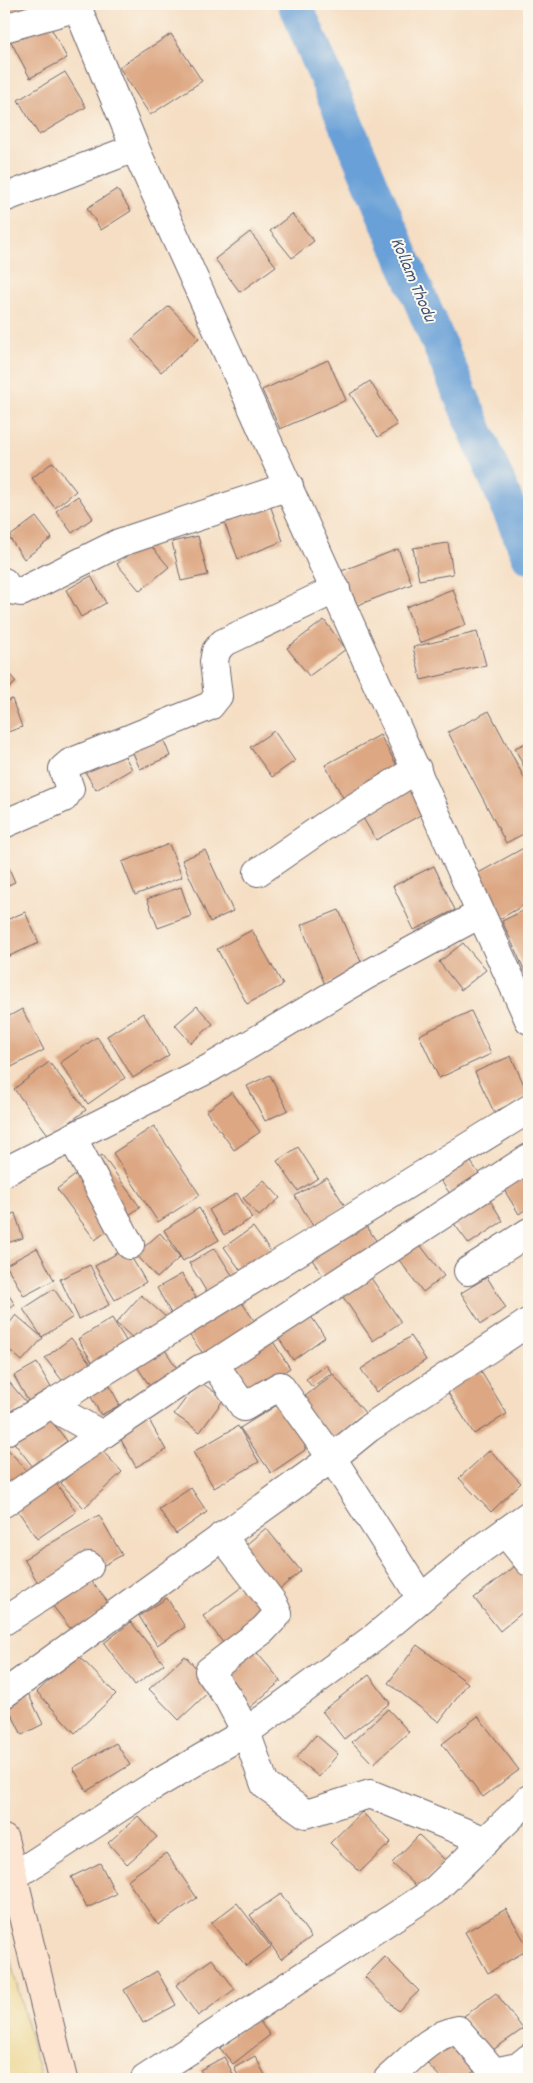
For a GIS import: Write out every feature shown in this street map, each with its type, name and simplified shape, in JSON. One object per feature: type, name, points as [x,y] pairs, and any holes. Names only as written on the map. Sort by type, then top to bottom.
[{"type":"main road","points":[[4,1839],[63,2079]]},
{"type":"street","points":[[4,28],[77,6],[135,148],[336,589],[529,1020]]},
{"type":"street","points":[[4,198],[135,148]]},
{"type":"street","points":[[4,582],[5,586],[12,591],[21,592],[119,543],[289,486]]},
{"type":"street","points":[[4,824],[64,798],[70,789],[63,769],[70,763],[210,706],[218,696],[214,662],[216,651],[223,643],[336,589]]},
{"type":"street","points":[[258,872],[326,825],[417,770]]},
{"type":"street","points":[[4,1172],[210,1068],[365,976],[480,914]]},
{"type":"street","points":[[4,1432],[529,1109]]},
{"type":"street","points":[[72,1136],[130,1245]]},
{"type":"street","points":[[4,1503],[200,1369],[214,1364],[529,1158]]},
{"type":"street","points":[[468,1271],[529,1232]]},
{"type":"street","points":[[4,1694],[332,1458],[369,1428],[529,1322]]},
{"type":"street","points":[[214,1364],[244,1408],[280,1386],[332,1458],[421,1598]]},
{"type":"street","points":[[53,1403],[63,1413],[102,1435]]},
{"type":"street","points":[[14,1876],[150,1788],[246,1732],[375,1637],[472,1555],[529,1514]]},
{"type":"street","points":[[505,1532],[529,1562]]},
{"type":"street","points":[[222,1536],[273,1603],[278,1614],[263,1630],[209,1671],[228,1698],[246,1732],[265,1785],[306,1814],[370,1794],[486,1841]]},
{"type":"street","points":[[4,1621],[89,1566]]},
{"type":"street","points":[[145,2079],[434,1890],[529,1799]]},
{"type":"street","points":[[388,2079],[436,2037],[446,2032],[458,2030],[494,2072],[518,2067],[529,2058]]},
{"type":"sand","points":[[4,1935],[41,2079],[4,2079]]},
{"type":"building","points":[[4,4],[31,4],[4,20]]},
{"type":"building","points":[[44,15],[67,58],[30,78],[7,34]]},
{"type":"building","points":[[171,34],[202,81],[150,115],[119,67]]},
{"type":"building","points":[[65,72],[86,107],[39,135],[18,100]]},
{"type":"building","points":[[117,189],[131,211],[101,230],[87,208]]},
{"type":"building","points":[[292,214],[314,241],[292,258],[270,231]]},
{"type":"building","points":[[250,232],[276,266],[240,292],[215,259]]},
{"type":"building","points":[[169,306],[199,338],[161,372],[132,339]]},
{"type":"building","points":[[328,360],[346,400],[280,429],[262,390]]},
{"type":"building","points":[[370,381],[397,425],[378,437],[350,394]]},
{"type":"building","points":[[53,462],[76,491],[55,508],[32,478]]},
{"type":"building","points":[[78,496],[93,518],[72,533],[56,511]]},
{"type":"building","points":[[269,502],[283,541],[238,559],[223,519]]},
{"type":"building","points":[[36,517],[52,538],[24,559],[9,537]]},
{"type":"building","points":[[198,536],[208,575],[181,581],[172,542]]},
{"type":"building","points":[[146,540],[169,567],[140,591],[117,564]]},
{"type":"building","points":[[448,543],[453,574],[419,580],[413,548]]},
{"type":"building","points":[[398,549],[412,584],[353,607],[339,572]]},
{"type":"building","points":[[91,576],[106,603],[81,617],[66,590]]},
{"type":"building","points":[[453,589],[466,625],[420,643],[406,607]]},
{"type":"building","points":[[324,620],[346,649],[309,676],[287,648]]},
{"type":"building","points":[[477,632],[486,665],[421,680],[413,647]]},
{"type":"building","points":[[4,667],[16,682],[4,693]]},
{"type":"building","points":[[12,699],[22,727],[5,733],[4,702]]},
{"type":"building","points":[[489,711],[529,787],[529,831],[506,843],[448,732]]},
{"type":"building","points":[[274,731],[295,761],[272,777],[250,747]]},
{"type":"building","points":[[161,733],[170,756],[140,769],[130,746]]},
{"type":"building","points":[[380,735],[401,773],[346,803],[325,765]]},
{"type":"building","points":[[528,742],[529,744],[529,778],[515,748]]},
{"type":"building","points":[[118,744],[132,769],[96,790],[81,765]]},
{"type":"building","points":[[407,785],[424,813],[376,840],[360,813]]},
{"type":"building","points":[[169,844],[182,877],[135,895],[122,862]]},
{"type":"building","points":[[529,845],[529,902],[498,920],[473,876]]},
{"type":"building","points":[[205,850],[233,911],[210,922],[182,860]]},
{"type":"building","points":[[4,857],[15,882],[4,887]]},
{"type":"building","points":[[434,866],[455,910],[414,930],[393,886]]},
{"type":"building","points":[[181,887],[191,916],[158,928],[147,899]]},
{"type":"building","points":[[529,908],[529,980],[502,921]]},
{"type":"building","points":[[339,910],[364,969],[325,985],[301,925]]},
{"type":"building","points":[[25,912],[39,943],[7,957],[4,950],[4,921]]},
{"type":"building","points":[[252,930],[283,985],[247,1004],[217,949]]},
{"type":"building","points":[[463,943],[486,970],[461,990],[439,962]]},
{"type":"building","points":[[197,1006],[213,1024],[191,1043],[175,1025]]},
{"type":"building","points":[[22,1009],[44,1050],[4,1071],[4,1019]]},
{"type":"building","points":[[471,1011],[491,1054],[439,1078],[419,1035]]},
{"type":"building","points":[[143,1013],[169,1055],[133,1078],[107,1036]]},
{"type":"building","points":[[97,1037],[125,1078],[88,1104],[60,1063]]},
{"type":"building","points":[[511,1056],[529,1096],[494,1112],[475,1072]]},
{"type":"building","points":[[49,1062],[86,1110],[50,1137],[14,1089]]},
{"type":"building","points":[[270,1075],[288,1110],[265,1121],[247,1086]]},
{"type":"building","points":[[232,1092],[260,1132],[234,1150],[206,1111]]},
{"type":"building","points":[[154,1126],[200,1195],[158,1222],[113,1153]]},
{"type":"building","points":[[298,1147],[318,1178],[298,1191],[277,1161]]},
{"type":"building","points":[[102,1155],[140,1207],[95,1240],[57,1189]]},
{"type":"building","points":[[467,1156],[484,1181],[455,1201],[437,1175]]},
{"type":"building","points":[[529,1167],[529,1207],[519,1214],[501,1185]]},
{"type":"building","points":[[327,1177],[345,1206],[313,1226],[295,1196]]},
{"type":"building","points":[[264,1180],[280,1198],[259,1216],[243,1198]]},
{"type":"building","points":[[237,1193],[252,1218],[224,1235],[209,1210]]},
{"type":"building","points":[[486,1194],[503,1221],[469,1244],[450,1218]]},
{"type":"building","points":[[199,1208],[219,1240],[183,1261],[164,1230]]},
{"type":"building","points":[[15,1213],[23,1238],[4,1244],[4,1217]]},
{"type":"building","points":[[360,1217],[382,1249],[329,1285],[307,1252]]},
{"type":"building","points":[[253,1227],[272,1253],[243,1274],[224,1247]]},
{"type":"building","points":[[160,1233],[180,1257],[157,1278],[136,1254]]},
{"type":"building","points":[[414,1237],[444,1276],[423,1292],[393,1252]]},
{"type":"building","points":[[37,1248],[54,1280],[24,1296],[6,1265]]},
{"type":"building","points":[[126,1248],[146,1282],[115,1300],[95,1266]]},
{"type":"building","points":[[215,1248],[237,1283],[211,1299],[189,1263]]},
{"type":"building","points":[[90,1265],[109,1305],[79,1319],[60,1279]]},
{"type":"building","points":[[182,1274],[199,1303],[173,1317],[157,1288]]},
{"type":"building","points":[[369,1275],[401,1322],[373,1341],[341,1294]]},
{"type":"building","points":[[487,1277],[506,1308],[481,1324],[461,1293]]},
{"type":"building","points":[[4,1287],[15,1305],[4,1312]]},
{"type":"building","points":[[54,1289],[73,1317],[42,1337],[23,1309]]},
{"type":"building","points":[[235,1293],[256,1323],[207,1359],[185,1329]]},
{"type":"building","points":[[141,1295],[167,1318],[142,1346],[116,1323]]},
{"type":"building","points":[[304,1306],[325,1337],[293,1360],[272,1328]]},
{"type":"building","points":[[16,1315],[43,1338],[22,1361],[4,1345],[4,1330]]},
{"type":"building","points":[[112,1318],[128,1344],[94,1365],[78,1339]]},
{"type":"building","points":[[411,1336],[426,1360],[376,1392],[361,1369]]},
{"type":"building","points":[[270,1337],[290,1368],[244,1397],[224,1365]]},
{"type":"building","points":[[71,1338],[94,1368],[68,1388],[45,1358]]},
{"type":"building","points":[[161,1344],[181,1374],[153,1391],[134,1362]]},
{"type":"building","points":[[37,1363],[53,1391],[30,1404],[14,1376]]},
{"type":"building","points":[[326,1365],[332,1373],[312,1387],[306,1379]]},
{"type":"building","points":[[480,1370],[507,1414],[474,1434],[447,1391]]},
{"type":"building","points":[[333,1374],[366,1414],[331,1442],[298,1402]]},
{"type":"building","points":[[4,1376],[26,1402],[4,1421]]},
{"type":"building","points":[[106,1379],[120,1405],[101,1415],[87,1390]]},
{"type":"building","points":[[199,1381],[224,1399],[200,1432],[174,1414]]},
{"type":"building","points":[[285,1400],[305,1435],[305,1450],[271,1473],[240,1428]]},
{"type":"building","points":[[145,1413],[166,1450],[136,1467],[115,1429]]},
{"type":"building","points":[[46,1414],[67,1441],[33,1467],[12,1440]]},
{"type":"building","points":[[238,1426],[259,1462],[214,1488],[193,1452]]},
{"type":"building","points":[[4,1445],[30,1474],[4,1497]]},
{"type":"building","points":[[99,1447],[122,1472],[84,1508],[61,1483]]},
{"type":"building","points":[[490,1450],[521,1483],[491,1512],[459,1478]]},
{"type":"building","points":[[53,1479],[76,1512],[37,1539],[14,1505]]},
{"type":"building","points":[[191,1488],[207,1512],[176,1534],[159,1509]]},
{"type":"building","points":[[99,1515],[122,1555],[99,1568],[41,1588],[24,1559]]},
{"type":"building","points":[[266,1528],[301,1571],[275,1593],[240,1550]]},
{"type":"building","points":[[523,1560],[529,1568],[529,1607],[500,1631],[474,1598]]},
{"type":"building","points":[[86,1574],[110,1605],[73,1632],[49,1601]]},
{"type":"building","points":[[247,1583],[268,1612],[224,1644],[203,1616]]},
{"type":"building","points":[[167,1598],[185,1627],[157,1645],[139,1616]]},
{"type":"building","points":[[131,1622],[164,1664],[135,1685],[104,1643]]},
{"type":"building","points":[[417,1645],[468,1683],[439,1722],[388,1683]]},
{"type":"building","points":[[252,1647],[281,1681],[248,1709],[219,1675]]},
{"type":"building","points":[[77,1654],[116,1694],[75,1733],[37,1692]]},
{"type":"building","points":[[185,1656],[214,1687],[179,1720],[149,1689]]},
{"type":"building","points":[[369,1675],[390,1703],[344,1739],[322,1711]]},
{"type":"building","points":[[25,1687],[43,1724],[22,1735],[4,1699]]},
{"type":"building","points":[[388,1709],[409,1732],[373,1764],[352,1742]]},
{"type":"building","points":[[478,1716],[519,1770],[483,1797],[442,1744]]},
{"type":"building","points":[[316,1735],[338,1754],[319,1777],[296,1758]]},
{"type":"building","points":[[116,1743],[130,1765],[87,1791],[73,1768]]},
{"type":"building","points":[[362,1812],[391,1842],[360,1872],[330,1843]]},
{"type":"building","points":[[138,1816],[157,1837],[127,1864],[108,1843]]},
{"type":"building","points":[[419,1835],[445,1860],[418,1888],[392,1863]]},
{"type":"building","points":[[166,1853],[197,1898],[158,1925],[127,1880]]},
{"type":"building","points":[[100,1863],[116,1894],[87,1908],[71,1877]]},
{"type":"building","points":[[281,1894],[311,1937],[281,1959],[250,1915]]},
{"type":"building","points":[[237,1903],[271,1947],[246,1966],[211,1923]]},
{"type":"building","points":[[506,1909],[529,1949],[488,1973],[465,1932]]},
{"type":"building","points":[[385,1957],[419,1991],[398,2011],[365,1977]]},
{"type":"building","points":[[212,1959],[235,1989],[198,2016],[176,1985]]},
{"type":"building","points":[[157,1971],[176,2005],[143,2023],[124,1990]]},
{"type":"building","points":[[496,1993],[523,2029],[490,2052],[464,2016]]},
{"type":"building","points":[[257,2018],[270,2035],[233,2064],[219,2047]]},
{"type":"building","points":[[453,2036],[480,2066],[465,2079],[442,2079],[425,2061]]},
{"type":"building","points":[[255,2056],[265,2075],[258,2079],[240,2079],[234,2068]]},
{"type":"building","points":[[224,2057],[236,2079],[206,2079],[200,2070]]},
{"type":"waterway","name":"Kollam Thodu","points":[[295,4],[529,556]]}]
